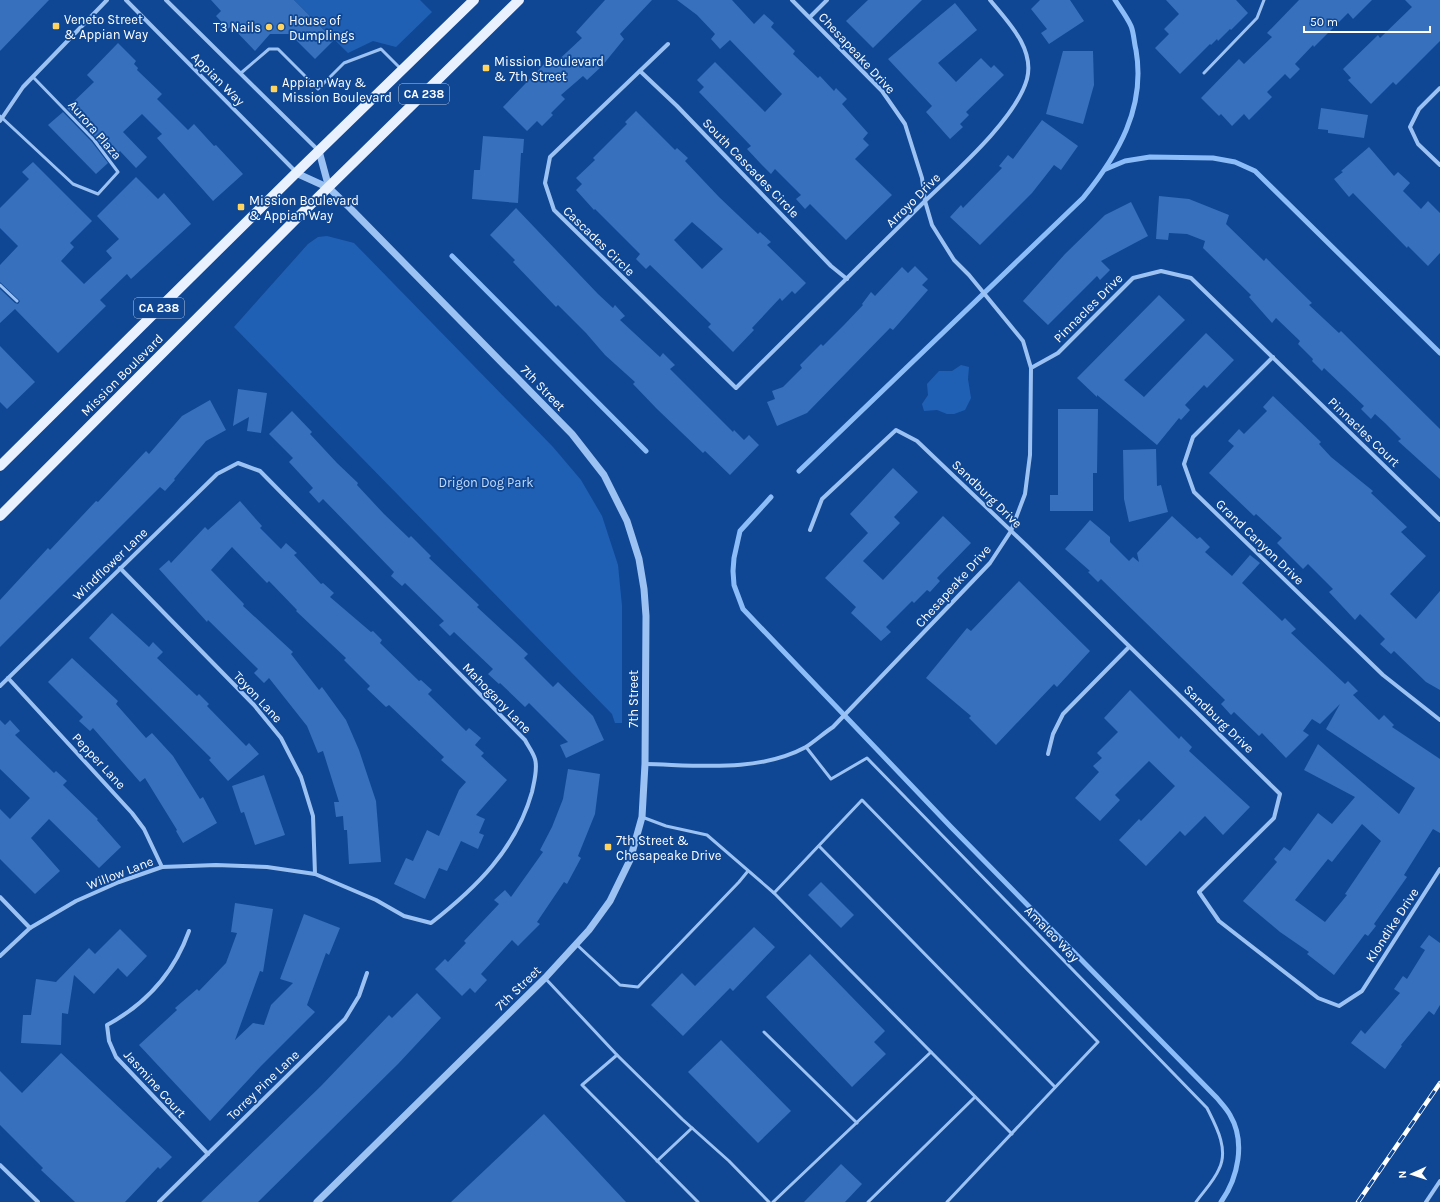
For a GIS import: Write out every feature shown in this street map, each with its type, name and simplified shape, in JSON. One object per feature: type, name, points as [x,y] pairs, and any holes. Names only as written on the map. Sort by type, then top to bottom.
[{"type":"main road","name":"Mission Boulevard","points":[[0,466],[296,173],[474,0]]},
{"type":"main road","name":"Mission Boulevard","points":[[0,516],[519,0]]},
{"type":"street","points":[[1,118],[23,87],[107,0]]},
{"type":"street","name":"Appian Way","points":[[126,0],[296,173]]},
{"type":"street","name":"Appian Way","points":[[166,0],[319,151]]},
{"type":"street","name":"Chesapeake Drive","points":[[645,764],[743,765],[774,760],[806,747],[833,727],[990,563],[1011,531],[1025,494],[1030,454],[1031,368],[1022,341],[969,275],[954,260],[932,225],[925,201],[922,178],[906,124],[882,91],[792,0]]},
{"type":"street","points":[[810,17],[827,0]]},
{"type":"street","name":"Arroyo Drive","points":[[736,388],[958,170],[994,131],[1014,105],[1027,78],[1027,56],[1018,35],[990,0]]},
{"type":"street","name":"Cascades Circle","points":[[668,44],[550,157],[545,183],[554,210],[736,388]]},
{"type":"street","name":"South Cascades Circle","points":[[640,71],[677,106],[831,266],[846,279]]},
{"type":"street","points":[[1440,88],[1419,109],[1410,126],[1418,144],[1440,165]]},
{"type":"street","name":"7th Street","points":[[319,151],[329,188]]},
{"type":"street","name":"7th Street","points":[[296,173],[329,188],[572,434],[604,475],[628,521],[639,559],[644,589],[646,616],[645,764],[642,817],[630,860],[610,901],[589,930],[545,978],[317,1202]]},
{"type":"street","name":"Pinnacles Drive","points":[[1031,368],[1058,353],[1133,278],[1161,271],[1191,278],[1273,358]]},
{"type":"street","name":"Pinnacles Court","points":[[1273,358],[1440,520]]},
{"type":"street","name":"Grand Canyon Drive","points":[[1273,358],[1193,437],[1184,464],[1194,492],[1383,675],[1440,720]]},
{"type":"street","name":"Sandburg Drive","points":[[810,530],[822,499],[896,430],[917,441],[1252,764],[1280,794],[1274,818],[1199,892],[1219,921],[1318,998],[1339,1006],[1362,991]]},
{"type":"street","name":"Windflower Lane","points":[[0,686],[217,474],[238,463]]},
{"type":"street","name":"Mahogany Lane","points":[[238,463],[260,471],[525,740],[535,759],[535,779],[532,792],[526,811],[514,838],[495,863],[451,907],[430,923],[404,916],[376,900],[315,874]]},
{"type":"street","name":"Toyon Lane","points":[[120,568],[254,705],[281,738],[301,777],[313,816],[315,874]]},
{"type":"street","points":[[1048,754],[1053,734],[1063,714],[1129,647]]},
{"type":"street","name":"Pepper Lane","points":[[8,678],[132,813],[144,830],[162,867]]},
{"type":"street","name":"Willow Lane","points":[[0,956],[30,928],[76,901],[120,882],[162,867],[223,865],[267,867],[315,874]]},
{"type":"street","name":"Klondike Drive","points":[[1362,991],[1440,869]]},
{"type":"street","points":[[0,897],[30,928]]},
{"type":"street","name":"Jasmine Court","points":[[189,932],[182,951],[167,974],[148,998],[125,1015],[107,1025],[109,1041],[116,1057],[208,1154]]},
{"type":"street","name":"Torrey Pine Lane","points":[[159,1202],[345,1019],[359,996],[367,973]]},
{"type":"street","points":[[0,1164],[38,1202]]},
{"type":"street","points":[[1426,1202],[1440,1181]]},
{"type":"lane","points":[[1204,74],[1258,18],[1264,0]]},
{"type":"lane","points":[[241,74],[269,49],[278,49],[318,89],[344,63],[380,49],[402,70]]},
{"type":"lane","name":"Aurora Plaza","points":[[1,118],[73,184],[98,194],[118,172],[94,140],[33,77]]},
{"type":"lane","points":[[0,285],[17,300]]},
{"type":"lane","name":"Amaleo Way","points":[[806,747],[831,779],[867,758],[1207,1108],[1219,1130],[1223,1156],[1219,1169],[1196,1202]]},
{"type":"lane","points":[[774,893],[862,800],[1098,1042],[947,1202]]},
{"type":"lane","points":[[642,817],[666,826],[707,835],[774,893],[1012,1134]]},
{"type":"lane","points":[[819,846],[1055,1087]]},
{"type":"lane","points":[[576,944],[620,985],[638,987],[748,871]]},
{"type":"lane","points":[[545,978],[617,1055],[692,1128],[730,1161],[769,1202]]},
{"type":"lane","points":[[764,1032],[857,1123]]},
{"type":"lane","points":[[773,1202],[931,1052]]},
{"type":"lane","points":[[617,1055],[582,1085],[698,1202]]},
{"type":"lane","points":[[868,1202],[976,1097]]},
{"type":"lane","points":[[657,1160],[692,1128]]},
{"type":"green space","points":[[294,0],[420,0],[432,12],[396,47],[373,41],[348,53]]},
{"type":"green space","name":"Drigon Dog Park","points":[[327,236],[354,243],[553,447],[581,480],[602,516],[618,565],[622,606],[622,723],[615,723],[612,714],[234,327],[308,244],[318,237]]},
{"type":"green space","points":[[961,365],[969,367],[968,379],[971,398],[965,410],[954,414],[947,414],[937,410],[924,411],[922,404],[928,395],[927,384],[939,371],[952,371]]},
{"type":"building","points":[[0,0],[49,0],[0,51]]},
{"type":"building","points":[[211,0],[294,0],[334,40],[315,59],[290,34],[270,34],[255,51],[231,26],[228,29],[216,16],[221,11]]},
{"type":"building","points":[[605,0],[652,0],[620,34],[624,39],[602,66],[587,80],[583,76],[561,95],[565,99],[551,113],[553,115],[542,126],[537,121],[527,131],[503,107],[547,61],[552,66],[582,38],[576,32]]},
{"type":"building","points":[[677,0],[732,0],[754,24],[764,14],[774,23],[771,27],[795,51],[793,54],[818,78],[820,76],[834,91],[836,88],[847,99],[842,104],[868,133],[863,139],[869,145],[855,159],[892,195],[846,240],[810,204],[805,209],[796,199],[801,195],[775,169],[771,174],[761,164],[747,149],[751,146],[699,92],[704,87],[697,80],[715,62],[765,112],[782,94],[730,40],[720,49],[711,39],[715,34],[697,15]]},
{"type":"building","points":[[868,0],[922,0],[873,48],[846,21]]},
{"type":"building","points":[[1040,0],[1070,0],[1084,21],[1049,44],[1041,33],[1047,29],[1031,9]]},
{"type":"building","points":[[1166,0],[1236,0],[1248,13],[1218,41],[1217,39],[1211,45],[1210,44],[1180,74],[1155,48],[1169,34],[1164,29],[1179,14]]},
{"type":"building","points":[[1299,0],[1372,0],[1353,19],[1348,13],[1314,47],[1313,45],[1295,64],[1300,69],[1290,79],[1285,74],[1267,92],[1272,97],[1249,120],[1244,114],[1232,126],[1221,114],[1219,116],[1201,98],[1239,59],[1244,64],[1272,37],[1267,33]]},
{"type":"building","points":[[1405,0],[1440,0],[1440,41],[1396,85],[1393,82],[1371,104],[1348,80],[1351,78],[1343,69],[1378,35],[1380,38],[1412,7]]},
{"type":"building","points":[[955,3],[977,30],[938,63],[956,82],[981,58],[991,68],[994,65],[1004,75],[966,112],[969,115],[960,124],[963,127],[950,139],[926,112],[932,106],[888,59]]},
{"type":"building","points":[[118,43],[136,61],[134,64],[138,68],[137,70],[162,94],[157,99],[188,130],[194,124],[243,174],[213,201],[157,138],[162,134],[142,114],[123,132],[147,157],[136,168],[120,151],[112,159],[96,138],[67,108],[94,82],[87,75]]},
{"type":"building","points":[[1063,51],[1093,51],[1094,85],[1083,124],[1046,114]]},
{"type":"building","points":[[1321,108],[1368,115],[1364,138],[1328,133],[1328,130],[1318,129]]},
{"type":"building","points":[[636,111],[675,150],[677,148],[688,158],[685,161],[719,197],[758,234],[760,232],[771,242],[767,245],[806,283],[795,294],[792,291],[782,301],[780,298],[752,328],[754,330],[733,352],[708,327],[711,324],[650,265],[646,269],[636,259],[640,254],[595,209],[594,210],[576,190],[582,184],[576,178],[595,160],[593,158],[627,124],[625,122]],"holes":[[[692,222],[723,249],[702,269],[674,240]]]},
{"type":"building","points":[[63,112],[92,142],[108,163],[96,174],[48,125]]},
{"type":"building","points":[[1042,120],[1078,146],[1061,170],[1054,165],[1032,193],[980,245],[950,217],[961,205],[963,208],[1002,168],[999,166],[1008,155],[1013,159]]},
{"type":"building","points":[[483,136],[524,139],[523,153],[521,153],[518,203],[472,199],[474,170],[480,170]]},
{"type":"building","points":[[1369,147],[1394,176],[1398,172],[1410,183],[1403,191],[1421,209],[1428,201],[1440,213],[1440,253],[1428,266],[1408,246],[1407,248],[1353,193],[1349,197],[1334,179]]},
{"type":"building","points":[[33,162],[92,221],[70,243],[74,247],[61,261],[84,284],[112,258],[106,251],[119,239],[97,216],[136,177],[158,199],[164,193],[191,224],[131,279],[127,274],[100,300],[106,306],[58,353],[15,309],[0,323],[0,289],[15,303],[18,304],[20,301],[0,282],[0,265],[18,246],[0,228],[0,208],[29,179],[22,172]]},
{"type":"building","points":[[1159,196],[1189,199],[1229,215],[1226,224],[1264,261],[1266,258],[1312,303],[1309,305],[1339,333],[1341,331],[1440,429],[1440,479],[1398,441],[1401,439],[1385,423],[1375,414],[1371,419],[1361,409],[1364,406],[1324,368],[1322,371],[1312,361],[1313,359],[1298,344],[1300,341],[1276,318],[1272,323],[1249,297],[1251,295],[1203,248],[1205,241],[1187,234],[1169,233],[1168,240],[1156,239]]},
{"type":"building","points":[[1131,202],[1148,236],[1101,261],[1110,270],[1100,280],[1097,276],[1048,325],[1023,301],[1065,254],[1105,215]]},
{"type":"building","points":[[516,208],[598,294],[613,308],[615,305],[625,316],[620,320],[660,357],[663,353],[675,365],[670,369],[733,432],[734,430],[744,440],[749,435],[759,445],[730,475],[705,451],[703,453],[657,409],[633,384],[635,382],[605,355],[586,333],[558,305],[556,307],[513,262],[515,260],[490,235]]},
{"type":"building","points":[[915,266],[928,279],[922,285],[928,290],[893,330],[890,328],[807,413],[777,426],[767,402],[775,399],[772,391],[783,387],[802,368],[800,365],[821,344],[823,346],[844,325],[863,305],[862,304],[871,292],[875,296],[902,267],[908,273]]},
{"type":"building","points":[[1159,295],[1185,320],[1124,380],[1144,397],[1206,333],[1234,360],[1207,388],[1204,385],[1185,405],[1190,410],[1181,420],[1179,418],[1157,445],[1097,395],[1097,397],[1077,378]]},
{"type":"building","points":[[0,346],[35,382],[7,409],[0,402]]},
{"type":"building","points":[[238,389],[267,393],[261,433],[247,431],[249,417],[233,426]]},
{"type":"building","points":[[1273,396],[1321,442],[1319,444],[1331,457],[1373,491],[1371,493],[1407,527],[1401,532],[1426,556],[1390,594],[1416,619],[1440,591],[1440,690],[1426,682],[1394,651],[1391,654],[1380,644],[1385,639],[1360,614],[1355,620],[1329,592],[1333,589],[1308,564],[1303,569],[1277,543],[1282,538],[1256,514],[1254,516],[1209,473],[1234,446],[1228,441],[1239,429],[1244,434],[1267,411],[1263,407]]},
{"type":"building","points":[[210,400],[226,430],[206,441],[165,491],[160,487],[0,647],[0,600],[48,548],[50,550],[146,451],[149,454],[182,416]]},
{"type":"building","points":[[1058,409],[1098,409],[1097,473],[1093,473],[1093,511],[1050,511],[1050,495],[1058,495]]},
{"type":"building","points":[[292,411],[312,432],[310,434],[358,483],[357,485],[384,514],[409,538],[411,536],[431,556],[429,558],[479,605],[477,607],[528,654],[524,658],[553,687],[558,682],[593,716],[604,740],[566,758],[560,745],[568,742],[529,703],[525,707],[500,683],[499,684],[488,674],[493,669],[454,632],[450,636],[439,625],[444,621],[405,583],[402,586],[391,576],[394,572],[323,499],[319,503],[309,492],[313,488],[289,462],[293,458],[269,434]]},
{"type":"building","points":[[1156,449],[1157,486],[1161,485],[1168,512],[1129,522],[1124,499],[1123,450]]},
{"type":"building","points":[[893,468],[918,492],[894,517],[900,523],[863,561],[883,580],[943,516],[971,543],[937,578],[940,581],[930,592],[927,590],[914,603],[912,601],[886,627],[891,632],[881,641],[851,613],[856,607],[825,578],[868,533],[850,514]]},
{"type":"building","points":[[240,501],[262,526],[260,528],[281,549],[286,543],[297,553],[294,555],[321,584],[323,583],[334,593],[330,597],[371,632],[373,631],[382,640],[380,643],[419,681],[421,680],[432,690],[428,694],[466,731],[469,728],[481,738],[475,745],[484,753],[481,756],[507,780],[476,815],[485,819],[479,833],[484,835],[478,849],[461,841],[447,871],[439,868],[425,899],[394,884],[406,858],[413,861],[427,830],[439,836],[459,790],[466,782],[441,760],[444,757],[389,705],[386,707],[367,689],[370,686],[344,660],[346,658],[296,611],[297,610],[269,581],[267,583],[232,547],[211,570],[244,604],[243,606],[293,652],[291,654],[319,690],[322,687],[346,720],[359,750],[376,801],[381,862],[349,864],[347,830],[344,830],[343,816],[336,817],[334,802],[339,802],[323,751],[318,753],[307,726],[269,678],[264,683],[254,673],[258,669],[208,620],[207,622],[159,569],[169,560],[171,563],[205,527],[208,530]]},
{"type":"building","points":[[1172,516],[1197,539],[1200,537],[1210,547],[1205,552],[1232,576],[1250,555],[1260,563],[1242,583],[1282,621],[1285,618],[1296,629],[1291,633],[1345,684],[1348,681],[1358,691],[1353,695],[1379,720],[1384,715],[1394,725],[1392,727],[1440,759],[1440,833],[1433,829],[1404,875],[1407,877],[1374,924],[1376,926],[1368,936],[1365,934],[1334,975],[1307,954],[1309,952],[1280,932],[1243,901],[1277,862],[1274,859],[1284,847],[1290,851],[1318,813],[1332,824],[1355,797],[1304,770],[1318,744],[1399,814],[1415,788],[1326,729],[1340,704],[1320,724],[1312,719],[1303,731],[1309,735],[1286,758],[1262,733],[1259,736],[1234,712],[1231,715],[1221,704],[1225,700],[1101,579],[1098,582],[1088,572],[1090,571],[1065,549],[1090,520],[1110,537],[1110,542],[1129,561],[1133,557],[1139,562],[1137,553]],"holes":[[[1362,824],[1381,841],[1345,894],[1347,895],[1325,922],[1295,900],[1328,859],[1332,862]]]},
{"type":"building","points":[[1019,581],[1090,651],[1057,687],[1054,684],[996,745],[969,718],[971,716],[926,678],[967,628],[971,631]]},
{"type":"building","points":[[112,613],[149,647],[153,642],[163,652],[157,658],[197,696],[199,694],[209,704],[207,706],[246,746],[249,743],[259,754],[228,781],[209,760],[211,758],[89,638]]},
{"type":"building","points":[[72,658],[118,701],[116,704],[146,738],[152,733],[173,756],[200,799],[203,797],[217,823],[183,843],[176,831],[177,830],[145,778],[140,782],[93,728],[90,731],[79,721],[83,717],[48,682]]},
{"type":"building","points":[[1130,690],[1179,739],[1181,736],[1192,747],[1189,751],[1250,807],[1223,835],[1205,816],[1185,836],[1180,831],[1146,866],[1119,840],[1139,819],[1141,821],[1175,786],[1149,761],[1115,795],[1120,800],[1100,821],[1075,798],[1099,772],[1093,766],[1102,758],[1097,753],[1118,732],[1104,718]]},
{"type":"building","points":[[0,720],[5,725],[10,720],[20,731],[15,735],[54,773],[56,771],[67,781],[63,785],[98,819],[97,820],[121,847],[99,868],[49,819],[31,838],[60,871],[35,894],[0,859],[0,809],[10,819],[30,798],[0,769]]},
{"type":"building","points":[[568,769],[600,774],[595,814],[578,856],[581,858],[567,884],[564,882],[537,922],[540,924],[518,946],[512,940],[481,974],[487,980],[475,993],[470,988],[462,996],[435,969],[445,959],[448,962],[466,943],[464,941],[499,904],[494,900],[505,890],[511,897],[543,852],[540,850],[552,827],[563,799]]},
{"type":"building","points":[[264,775],[285,835],[255,845],[244,812],[241,813],[232,786]]},
{"type":"building","points":[[821,882],[854,915],[841,928],[808,895]]},
{"type":"building","points":[[235,903],[273,909],[263,972],[260,971],[235,1040],[253,1023],[264,1025],[271,1005],[293,983],[280,979],[304,914],[340,928],[329,955],[326,953],[307,1005],[315,1012],[261,1066],[210,1121],[139,1045],[177,1010],[175,1008],[197,989],[199,991],[226,963],[237,933],[231,932]]},
{"type":"building","points":[[754,927],[775,947],[733,991],[730,988],[683,1036],[651,1005],[682,973],[695,986]]},
{"type":"building","points":[[120,929],[147,956],[127,977],[118,968],[94,994],[74,975],[68,1014],[62,1013],[61,1045],[21,1043],[23,1015],[31,1015],[36,979],[56,982],[89,948],[95,954]]},
{"type":"building","points":[[1429,935],[1440,943],[1440,1005],[1434,1015],[1429,1011],[1401,1045],[1402,1046],[1385,1069],[1351,1043],[1361,1030],[1365,1034],[1400,993],[1394,989],[1403,976],[1407,979],[1425,950],[1420,947]]},
{"type":"building","points":[[810,954],[885,1031],[874,1042],[886,1054],[852,1087],[766,997]]},
{"type":"building","points":[[417,993],[441,1018],[398,1064],[258,1202],[201,1202],[321,1086],[389,1015],[392,1018]]},
{"type":"building","points":[[721,1040],[791,1111],[758,1143],[688,1072]]},
{"type":"building","points":[[61,1053],[172,1157],[160,1169],[158,1167],[125,1202],[75,1202],[41,1170],[43,1168],[0,1125],[0,1071],[22,1093]]},
{"type":"building","points":[[544,1114],[626,1202],[451,1202]]},
{"type":"building","points":[[841,1164],[862,1184],[845,1202],[804,1202]]},
{"type":"waterway","points":[[799,471],[1083,198],[1096,182],[1118,148],[1133,111],[1137,92],[1138,71],[1132,29],[1128,19],[1115,0]]},
{"type":"waterway","points":[[1106,169],[1125,161],[1150,157],[1213,158],[1235,162],[1255,171],[1440,353]]},
{"type":"waterway","points":[[452,256],[646,451]]},
{"type":"waterway","points":[[771,497],[740,531],[734,558],[733,571],[734,585],[743,609],[951,827],[1224,1106],[1235,1126],[1239,1148],[1236,1171],[1221,1202]]},
{"type":"railway","points":[[1358,1202],[1440,1083]]},
{"type":"place","name":"Veneto Street & Appian Way","points":[[56,26]]},
{"type":"place","name":"T3 Nails","points":[[269,27]]},
{"type":"place","name":"House of Dumplings","points":[[281,27]]},
{"type":"place","name":"Mission Boulevard & 7th Street","points":[[486,68]]},
{"type":"place","name":"Appian Way & Mission Boulevard","points":[[274,89]]},
{"type":"place","name":"Mission Boulevard & Appian Way","points":[[241,207]]},
{"type":"place","name":"7th Street & Chesapeake Drive","points":[[608,847]]}]
